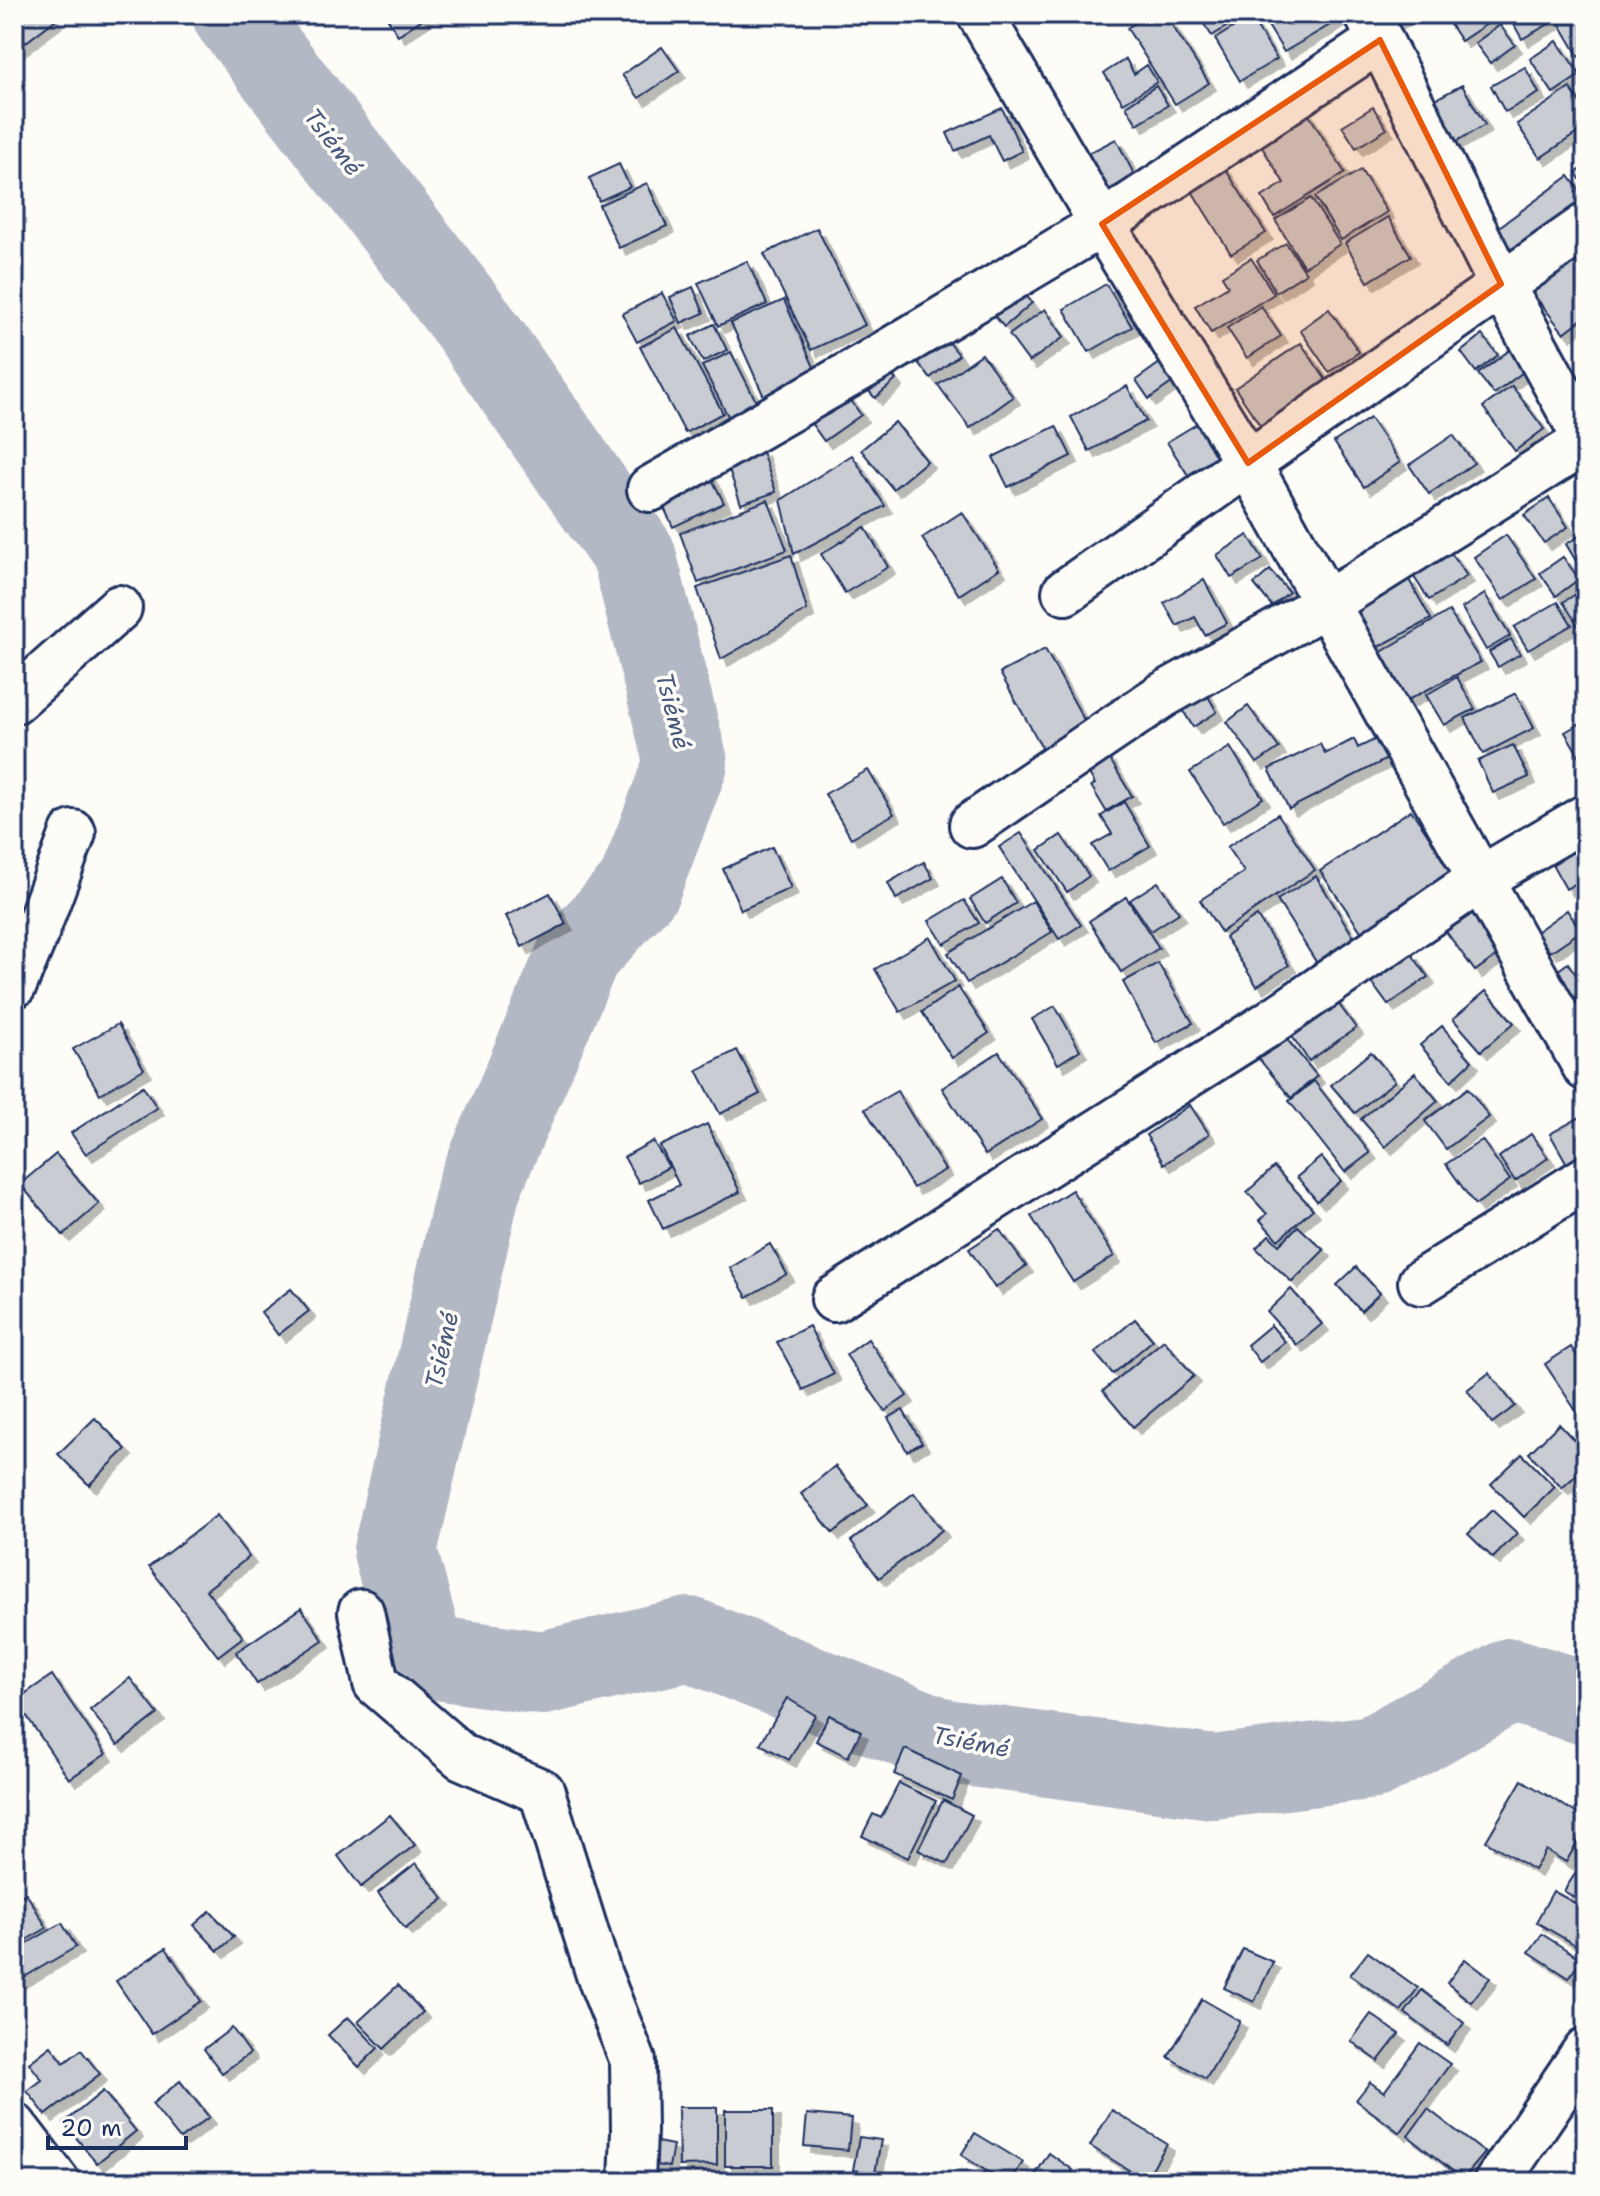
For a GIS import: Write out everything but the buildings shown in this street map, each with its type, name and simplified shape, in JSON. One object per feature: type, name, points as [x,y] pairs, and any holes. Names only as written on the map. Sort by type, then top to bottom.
[{"type":"street","points":[[980,14],[1102,224],[1248,463],[1586,1068]]},
{"type":"street","points":[[650,489],[1102,224],[1373,27],[1501,284],[1586,440],[1326,604],[1163,695],[972,825]]},
{"type":"street","points":[[1065,592],[1586,226]]},
{"type":"street","points":[[14,701],[119,608]]},
{"type":"street","points":[[834,1299],[1267,1025],[1482,878],[1586,817]]},
{"type":"street","points":[[14,985],[73,833]]},
{"type":"street","points":[[1421,1282],[1586,1179]]},
{"type":"street","points":[[361,1612],[376,1683],[462,1757],[542,1792],[599,1975],[633,2061],[632,2182]]},
{"type":"street","points":[[1497,2182],[1586,2050]]},
{"type":"street","points":[[14,2126],[57,2182]]},
{"type":"highlighted area","points":[[1380,40],[1501,284],[1248,463],[1102,224]]},
{"type":"waterway","name":"Tsiémé","points":[[234,14],[471,321],[634,555],[686,763],[639,887],[579,953],[479,1187],[395,1551],[423,1656],[542,1673],[689,1639],[944,1741],[1213,1777],[1374,1757],[1511,1680],[1586,1703]]}]
